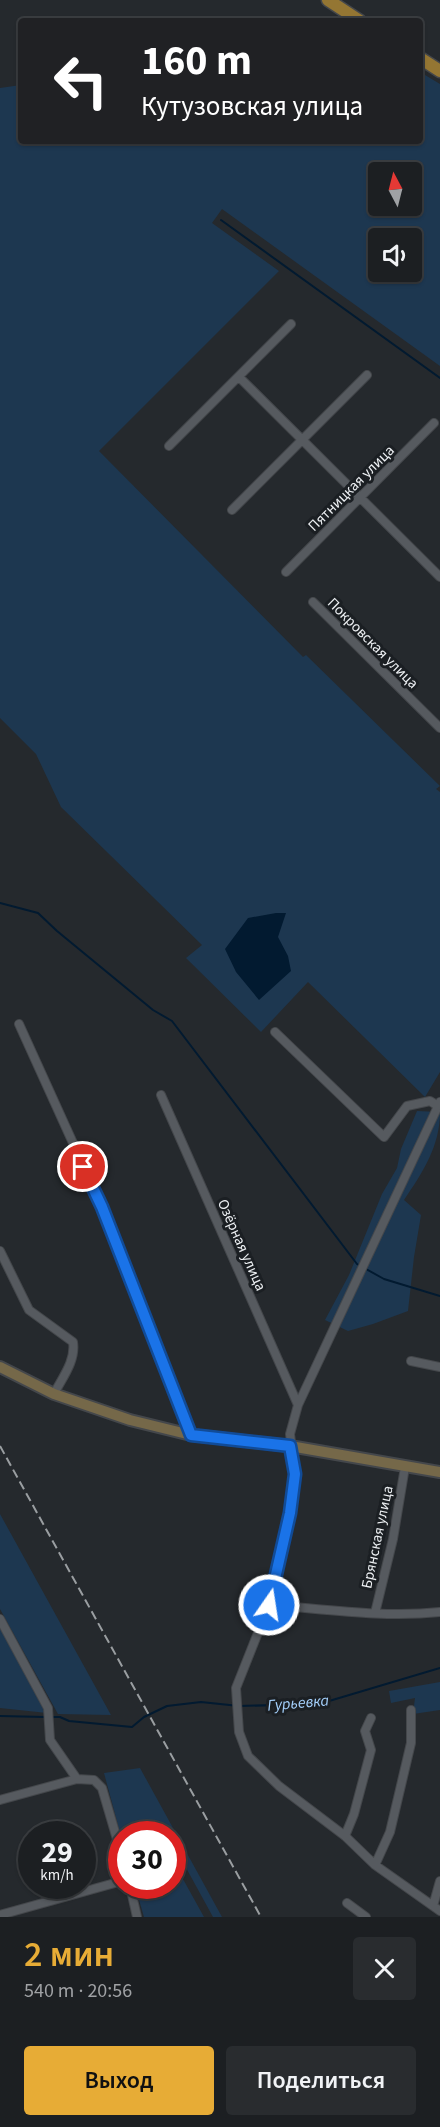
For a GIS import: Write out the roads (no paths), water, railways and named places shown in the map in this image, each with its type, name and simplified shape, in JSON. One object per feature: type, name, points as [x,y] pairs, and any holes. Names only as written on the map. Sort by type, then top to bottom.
[{"type":"main road","points":[[328,0],[355,18]]},
{"type":"main road","points":[[423,60],[440,71]]},
{"type":"street","points":[[169,446],[291,324]]},
{"type":"street","points":[[232,510],[367,375]]},
{"type":"street","points":[[239,377],[440,577]]},
{"type":"street","name":"Пятницкая улица","points":[[286,572],[434,423]]},
{"type":"street","name":"Покровская улица","points":[[313,602],[440,728]]},
{"type":"street","points":[[19,1024],[102,1207],[191,1435]]},
{"type":"street","points":[[275,1032],[384,1137],[406,1106],[430,1101],[439,1104],[298,1405],[290,1434],[295,1474],[290,1513],[269,1605],[236,1688],[240,1732],[248,1756],[279,1786],[345,1836],[375,1865],[436,1909],[440,1881]]},
{"type":"street","name":"Озёрная улица","points":[[161,1095],[298,1405]]},
{"type":"street","points":[[0,1251],[29,1310],[73,1342],[73,1360],[65,1370],[54,1394]]},
{"type":"street","points":[[411,1361],[440,1367]]},
{"type":"street","points":[[0,1367],[54,1394],[130,1420],[191,1435],[290,1446],[440,1472]]},
{"type":"street","name":"Брянская улица","points":[[375,1613],[393,1539],[405,1467]]},
{"type":"street","points":[[269,1605],[375,1613],[440,1612]]},
{"type":"street","points":[[0,1618],[48,1708],[50,1740],[77,1779]]},
{"type":"street","points":[[375,1865],[390,1832],[411,1743],[411,1710]]},
{"type":"street","points":[[345,1836],[354,1814],[371,1750],[365,1731],[371,1718]]},
{"type":"street","points":[[0,1800],[77,1779],[94,1779],[102,1788],[112,1821]]},
{"type":"street","points":[[0,1915],[108,1885]]},
{"type":"street","points":[[133,1899],[138,1917]]},
{"type":"street","points":[[347,1903],[366,1917]]},
{"type":"waterway","points":[[221,220],[440,378]]},
{"type":"waterway","points":[[0,903],[38,913],[153,1010],[172,1021],[357,1264],[384,1279],[440,1296]]},
{"type":"waterway","name":"Гурьевка","points":[[51,1717],[132,1727],[144,1717],[167,1706],[201,1702],[239,1706],[319,1704],[440,1668]]},
{"type":"waterway","name":"Гурьевка","points":[[0,1716],[45,1717]]},
{"type":"railway","points":[[0,1446],[261,1917]]}]
